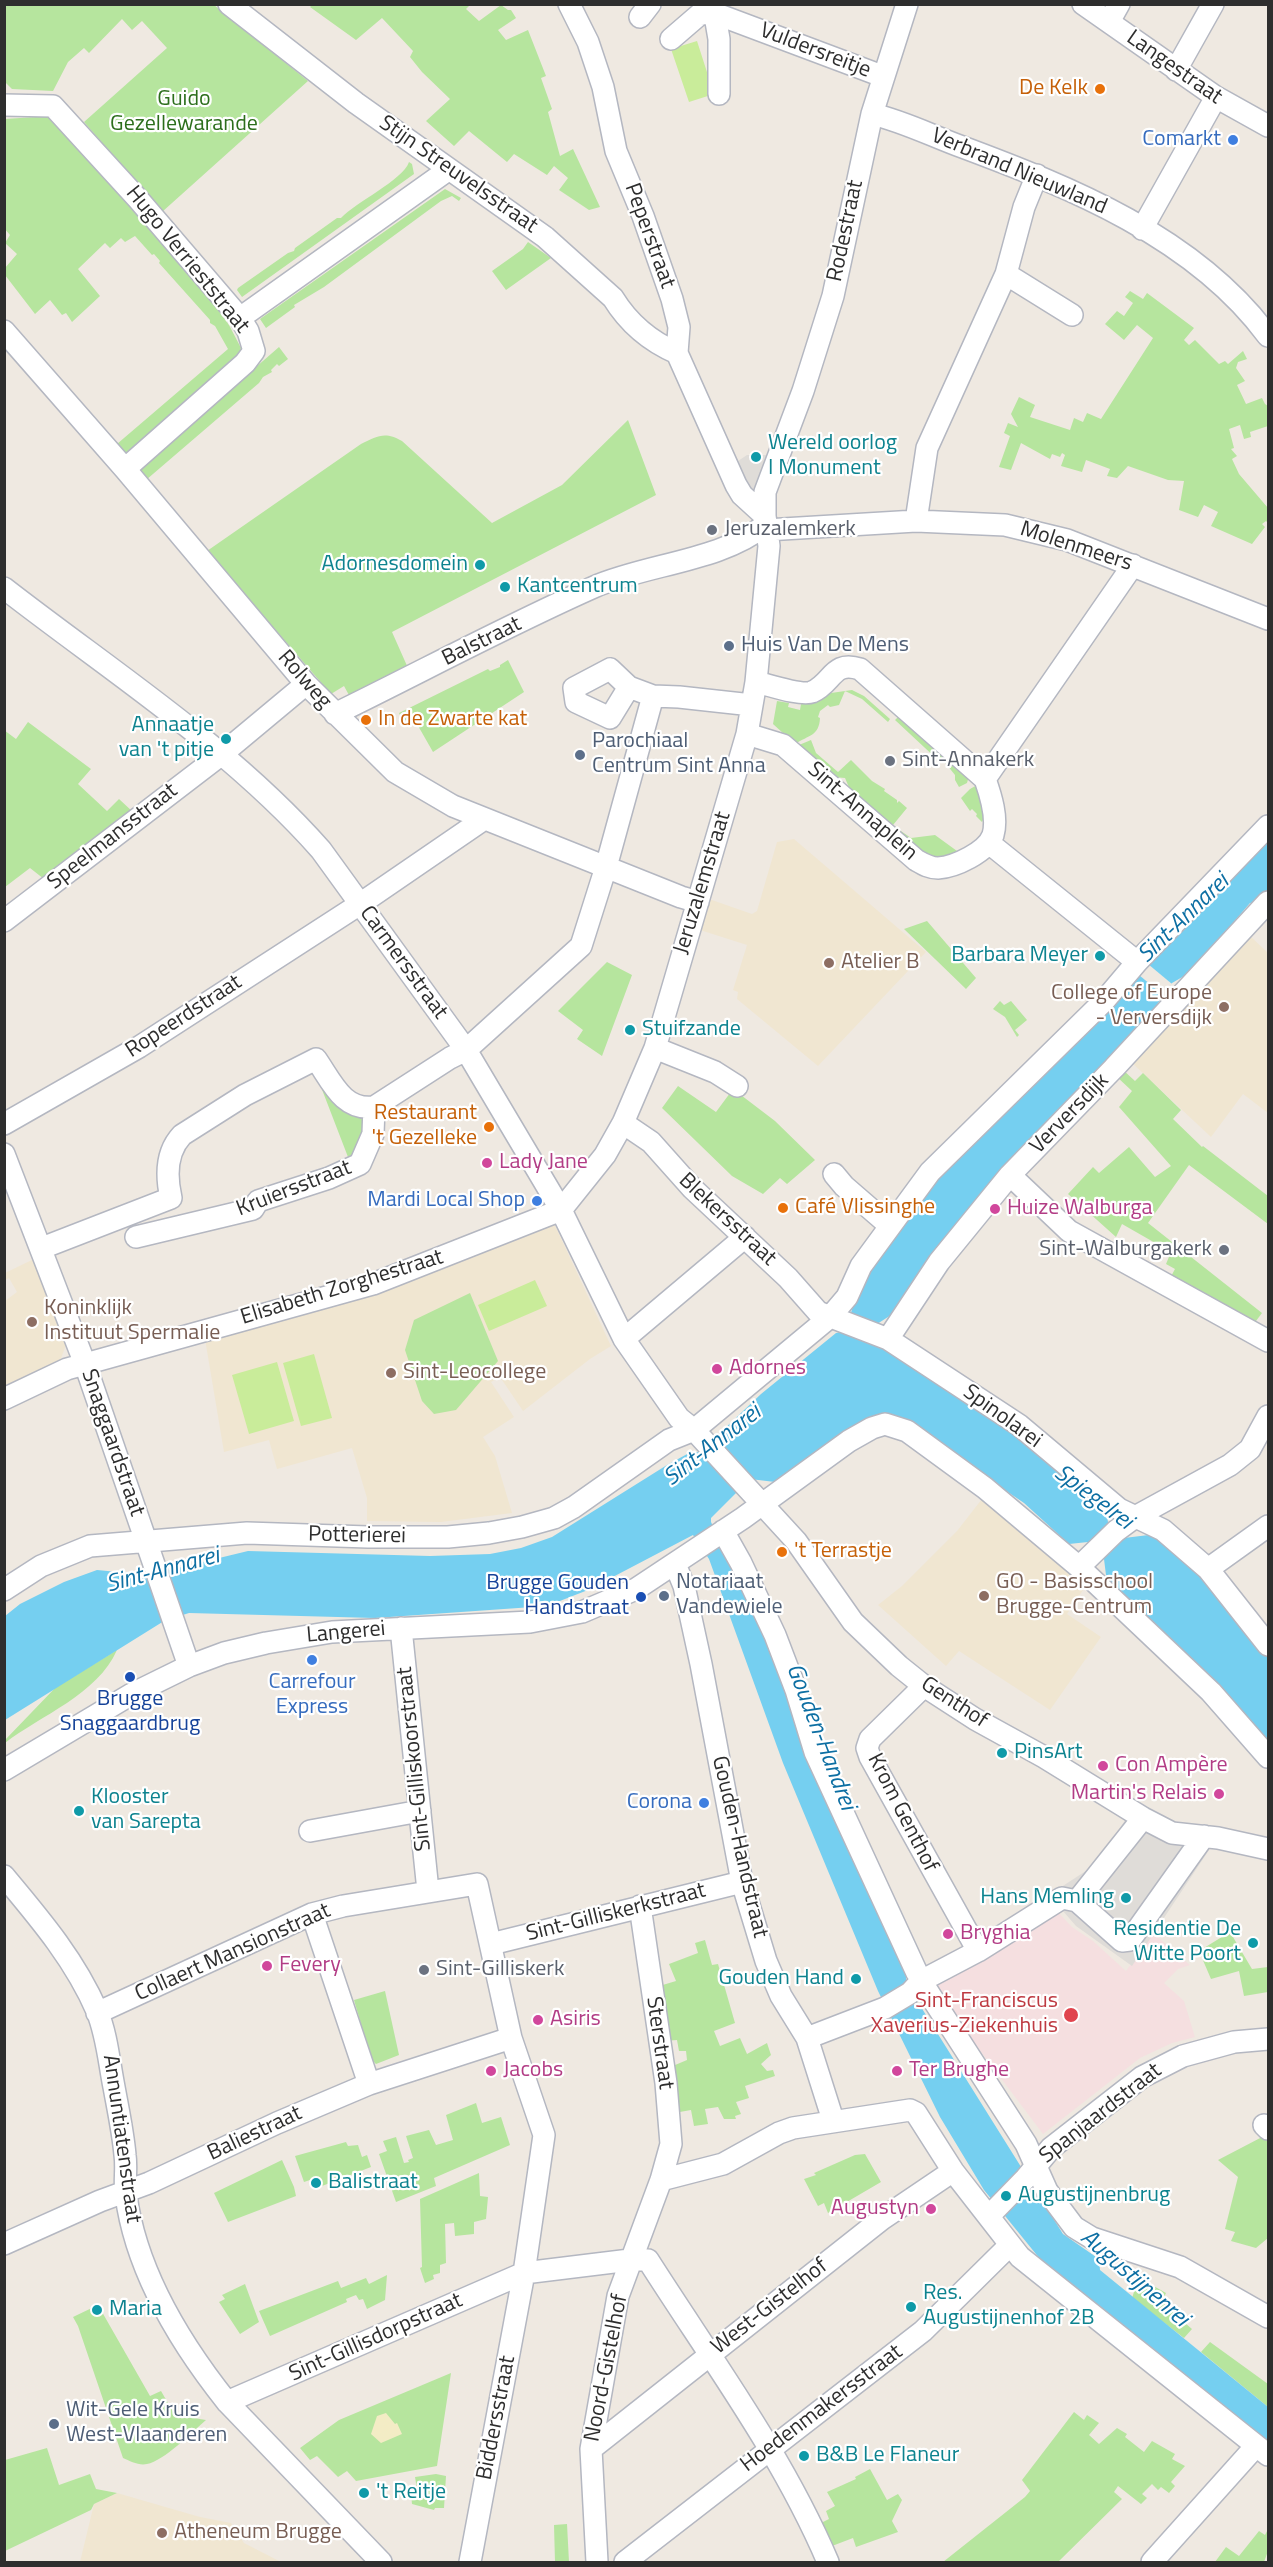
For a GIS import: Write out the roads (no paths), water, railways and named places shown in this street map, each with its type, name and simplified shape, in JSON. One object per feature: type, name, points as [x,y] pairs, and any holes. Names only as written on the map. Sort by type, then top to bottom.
[{"type":"street","name":"Stijn Streuvelsstraat","points":[[229,4],[448,170],[545,237],[613,298],[621,310],[654,343],[677,353]]},
{"type":"street","name":"Peperstraat","points":[[569,4],[588,42],[603,87],[616,151],[643,216],[672,299],[679,327],[677,353],[727,466],[742,495],[765,524]]},
{"type":"street","name":"Rodestraat","points":[[765,524],[765,492],[803,391],[833,296],[872,114],[882,76],[907,4]]},
{"type":"street","name":"Langestraat","points":[[1083,4],[1114,13],[1176,70],[1216,97],[1269,126]]},
{"type":"street","points":[[1176,70],[1213,4]]},
{"type":"street","points":[[671,39],[700,14],[714,9],[719,39],[719,94]]},
{"type":"street","name":"Vuldersreitje","points":[[714,9],[882,76]]},
{"type":"street","points":[[1142,229],[1216,97]]},
{"type":"street","name":"Hugo Verrieststraat","points":[[4,105],[53,106],[138,199],[240,318],[251,339],[254,351],[252,356],[125,469]]},
{"type":"street","name":"Verbrand Nieuwland","points":[[872,114],[920,129],[937,138],[1037,175],[1142,229],[1185,256],[1232,294],[1269,336]]},
{"type":"street","points":[[240,318],[448,170]]},
{"type":"street","points":[[916,520],[927,448],[1006,274],[1024,207],[1037,175]]},
{"type":"street","points":[[1006,274],[1072,315]]},
{"type":"street","name":"Rolweg","points":[[4,331],[125,469],[306,684],[395,772],[453,806],[698,902]]},
{"type":"street","name":"Molenmeers","points":[[765,524],[916,520],[1005,525],[1067,540],[1269,619]]},
{"type":"street","name":"Jeruzalemstraat","points":[[561,1210],[605,1155],[623,1123],[654,1048],[698,902],[747,734],[756,682],[766,594],[769,546],[765,524]]},
{"type":"street","name":"Balstraat","points":[[335,714],[596,586],[750,537],[765,524]]},
{"type":"street","points":[[986,779],[1133,565]]},
{"type":"street","name":"Carmersstraat","points":[[4,588],[222,754],[304,831],[321,850],[466,1050],[561,1210],[624,1339],[679,1418],[701,1438],[743,1484]]},
{"type":"street","points":[[756,682],[803,693],[812,692],[838,669],[850,666],[860,669],[986,779],[994,818],[993,834],[989,843],[1137,962]]},
{"type":"street","name":"Speelmansstraat","points":[[4,921],[222,754],[306,684]]},
{"type":"street","points":[[629,687],[653,696],[752,705]]},
{"type":"street","points":[[42,1248],[171,1198],[166,1176],[174,1143],[182,1135],[245,1095],[316,1059],[345,1099],[354,1107],[374,1107],[466,1050],[581,945],[606,867],[653,696]]},
{"type":"street","name":"Sint-Annaplein","points":[[747,734],[783,744],[916,860],[926,866],[946,866],[979,853],[989,843]]},
{"type":"street","name":"Ropeerdstraat","points":[[4,1124],[139,1047],[360,904],[484,819]]},
{"type":"street","points":[[701,1438],[838,1320],[861,1266],[930,1172],[1104,1001],[1137,962],[1269,826]]},
{"type":"street","name":"Verversdijk","points":[[881,1336],[1010,1175],[1269,903]]},
{"type":"street","points":[[654,1048],[715,1072],[737,1086]]},
{"type":"street","name":"Kruiersstraat","points":[[136,1238],[253,1209],[258,1201],[329,1178],[360,1164],[373,1134],[374,1107]]},
{"type":"street","name":"Blekersstraat","points":[[623,1123],[651,1143],[692,1188],[788,1278],[818,1312],[881,1336]]},
{"type":"street","name":"Snaggaardstraat","points":[[4,1154],[85,1364],[189,1666]]},
{"type":"street","points":[[834,1174],[844,1186],[889,1225]]},
{"type":"street","points":[[1010,1175],[1069,1231],[1269,1341]]},
{"type":"street","name":"Elisabeth Zorghestraat","points":[[4,1399],[36,1382],[85,1364],[373,1284],[561,1210]]},
{"type":"street","points":[[624,1339],[745,1237]]},
{"type":"street","name":"Spinolarei","points":[[881,1336],[1019,1425],[1119,1509],[1163,1530],[1208,1569],[1269,1645]]},
{"type":"street","points":[[1079,1567],[1116,1531],[1136,1517],[1230,1465],[1250,1449],[1269,1416]]},
{"type":"street","points":[[1269,1757],[1211,1692],[1079,1567],[985,1488],[907,1431],[885,1424],[872,1428],[849,1441],[723,1531],[775,1635],[796,1690],[815,1752],[916,1982],[1026,2144],[1030,2172],[1074,2227],[1092,2238],[1180,2267],[1269,2316]]},
{"type":"street","name":"Potterierei","points":[[4,1590],[41,1566],[90,1546],[247,1533],[448,1537],[522,1527],[554,1518],[574,1507],[669,1440],[701,1438]]},
{"type":"street","name":"Genthof","points":[[743,1484],[796,1541],[853,1622],[924,1686],[1143,1818],[1172,1833],[1204,1836],[1269,1849]]},
{"type":"street","points":[[1208,1569],[1269,1526]]},
{"type":"street","name":"Langerei","points":[[4,1770],[130,1695],[189,1666],[224,1653],[332,1632],[530,1622],[582,1612],[636,1589],[723,1531]]},
{"type":"street","name":"Gouden-Handstraat","points":[[675,1564],[684,1586],[701,1664],[742,1882],[766,1961],[781,1996],[807,2038],[833,2120]]},
{"type":"street","name":"Sint-Gilliskoorstraat","points":[[401,1628],[428,1891]]},
{"type":"street","name":"Krom Genthof","points":[[924,1686],[870,1739],[867,1748],[949,1904],[978,1951]]},
{"type":"street","points":[[310,1831],[420,1810]]},
{"type":"street","points":[[1077,1901],[1143,1818]]},
{"type":"street","points":[[807,2038],[885,2008],[916,1982],[978,1951],[1062,1898],[1077,1901],[1122,1941],[1130,1940],[1204,1836]]},
{"type":"street","name":"Annuntiatenstraat","points":[[4,1876],[61,1947],[98,2013],[107,2045],[125,2154],[125,2193],[139,2248],[157,2293],[188,2349],[227,2402],[381,2562]]},
{"type":"street","name":"Sint-Gilliskerkstraat","points":[[491,1944],[742,1882]]},
{"type":"street","name":"Collaert Mansionstraat","points":[[98,2013],[312,1914],[343,1906],[477,1884]]},
{"type":"street","name":"Biddersstraat","points":[[470,2562],[524,2273],[544,2135],[511,2038],[477,1884]]},
{"type":"street","name":"Sterstraat","points":[[640,1906],[666,2083],[671,2144],[661,2180]]},
{"type":"street","points":[[312,1914],[369,2084]]},
{"type":"street","name":"Baliestraat","points":[[6,2237],[125,2193],[277,2123],[369,2084],[511,2038]]},
{"type":"street","name":"Spanjaardstraat","points":[[992,2212],[1051,2148],[1142,2077],[1183,2056],[1234,2042],[1269,2039]]},
{"type":"street","points":[[661,2180],[723,2164],[779,2133],[808,2124],[910,2110],[916,2113],[953,2171],[992,2212],[1009,2246],[1048,2281],[1262,2450],[1152,2562]]},
{"type":"street","name":"West-Gistelhof","points":[[591,2449],[882,2219],[953,2171]]},
{"type":"street","name":"Noord-Gistelhof","points":[[597,2562],[591,2449],[618,2296],[661,2180]]},
{"type":"street","name":"Hoedenmakersstraat","points":[[625,2562],[923,2331],[1009,2246]]},
{"type":"street","points":[[630,2260],[648,2260],[710,2354],[770,2448],[810,2519],[828,2562]]},
{"type":"street","name":"Sint-Gillisdorpstraat","points":[[227,2402],[524,2273],[630,2260]]},
{"type":"water","points":[[1268,834],[1268,891],[1258,902],[1250,903],[1191,972],[1172,983],[1162,995],[1152,1016],[985,1188],[929,1261],[899,1310],[877,1324],[1033,1444],[1105,1506],[1108,1522],[1124,1538],[1157,1534],[1223,1599],[1268,1657],[1268,1743],[1107,1583],[1104,1559],[1088,1542],[1069,1544],[1024,1503],[907,1424],[775,1482],[750,1479],[711,1518],[711,1522],[723,1548],[746,1584],[906,1965],[906,1981],[914,2005],[921,2007],[1063,2234],[1099,2259],[1100,2270],[1268,2407],[1268,2441],[1040,2259],[984,2190],[940,2117],[878,1991],[783,1763],[709,1559],[693,1535],[588,1590],[547,1606],[375,1618],[189,1613],[164,1621],[5,1720],[5,1616],[20,1604],[64,1582],[97,1570],[149,1575],[248,1551],[430,1556],[490,1554],[521,1548],[552,1537],[667,1465],[689,1453],[700,1452],[761,1394],[836,1333],[845,1331],[861,1282],[949,1164],[1120,987],[1139,976]]},
{"type":"place","name":"De Kelk","points":[[1100,89]]},
{"type":"place","name":"Comarkt","points":[[1233,140]]},
{"type":"place","name":"Wereld oorlog I Monument","points":[[756,457]]},
{"type":"place","name":"Jeruzalemkerk","points":[[712,530]]},
{"type":"place","name":"Adornesdomein","points":[[480,565]]},
{"type":"place","name":"Kantcentrum","points":[[505,587]]},
{"type":"place","name":"Huis Van De Mens","points":[[729,646]]},
{"type":"place","name":"In de Zwarte kat","points":[[366,720]]},
{"type":"place","name":"Annaatje van 't pitje","points":[[226,739]]},
{"type":"place","name":"Parochiaal Centrum Sint Anna","points":[[580,755]]},
{"type":"place","name":"Sint-Annakerk","points":[[890,761]]},
{"type":"place","name":"Barbara Meyer","points":[[1100,956]]},
{"type":"place","name":"Atelier B","points":[[829,963]]},
{"type":"place","name":"College of Europe - Verversdijk","points":[[1224,1007]]},
{"type":"place","name":"Stuifzande","points":[[630,1030]]},
{"type":"place","name":"Restaurant 't Gezelleke","points":[[489,1127]]},
{"type":"place","name":"Lady Jane","points":[[487,1163]]},
{"type":"place","name":"Mardi Local Shop","points":[[537,1201]]},
{"type":"place","name":"Café Vlissinghe","points":[[783,1208]]},
{"type":"place","name":"Huize Walburga","points":[[995,1209]]},
{"type":"place","name":"Sint-Walburgakerk","points":[[1224,1250]]},
{"type":"place","name":"Koninklijk Instituut Spermalie","points":[[32,1322]]},
{"type":"place","name":"Adornes","points":[[717,1369]]},
{"type":"place","name":"Sint-Leocollege","points":[[391,1373]]},
{"type":"place","name":"'t Terrastje","points":[[782,1552]]},
{"type":"place","name":"Notariaat Vandewiele","points":[[664,1596]]},
{"type":"place","name":"GO - Basisschool Brugge-Centrum","points":[[984,1596]]},
{"type":"place","name":"Brugge Gouden Handstraat","points":[[641,1597]]},
{"type":"place","name":"Carrefour Express","points":[[312,1660]]},
{"type":"place","name":"Brugge Snaggaardbrug","points":[[130,1677]]},
{"type":"place","name":"PinsArt","points":[[1002,1753]]},
{"type":"place","name":"Con Ampère","points":[[1103,1766]]},
{"type":"place","name":"Martin's Relais","points":[[1219,1794]]},
{"type":"place","name":"Corona","points":[[704,1803]]},
{"type":"place","name":"Klooster van Sarepta","points":[[79,1811]]},
{"type":"place","name":"Hans Memling","points":[[1126,1898]]},
{"type":"place","name":"Bryghia","points":[[948,1934]]},
{"type":"place","name":"Residentie De Witte Poort","points":[[1253,1943]]},
{"type":"place","name":"Fevery","points":[[267,1966]]},
{"type":"place","name":"Sint-Gilliskerk","points":[[424,1970]]},
{"type":"place","name":"Gouden Hand","points":[[856,1979]]},
{"type":"place","name":"Sint-Franciscus Xaverius-Ziekenhuis","points":[[1071,2015]]},
{"type":"place","name":"Asiris","points":[[538,2020]]},
{"type":"place","name":"Jacobs","points":[[491,2071]]},
{"type":"place","name":"Ter Brughe","points":[[897,2071]]},
{"type":"place","name":"Balistraat","points":[[316,2183]]},
{"type":"place","name":"Augustijnenbrug","points":[[1006,2196]]},
{"type":"place","name":"Augustyn","points":[[931,2209]]},
{"type":"place","name":"Res. Augustijnenhof 2B","points":[[911,2307]]},
{"type":"place","name":"Maria","points":[[97,2310]]},
{"type":"place","name":"Wit-Gele Kruis West-Vlaanderen","points":[[54,2424]]},
{"type":"place","name":"B&B Le Flaneur","points":[[804,2456]]},
{"type":"place","name":"'t Reitje","points":[[364,2493]]},
{"type":"place","name":"Atheneum Brugge","points":[[162,2533]]},
{"type":"park label","name":"Guido Gezellewarande","points":[[184,112]]},
{"type":"water label","name":"Sint-Annarei","points":[[1184,919]]},
{"type":"water label","name":"Sint-Annarei","points":[[713,1446]]},
{"type":"water label","name":"Spiegelrei","points":[[1093,1498]]},
{"type":"water label","name":"Sint-Annarei","points":[[163,1571]]},
{"type":"water label","name":"Gouden-Handrei","points":[[820,1737]]},
{"type":"water label","name":"Augustijnenrei","points":[[1134,2279]]}]
